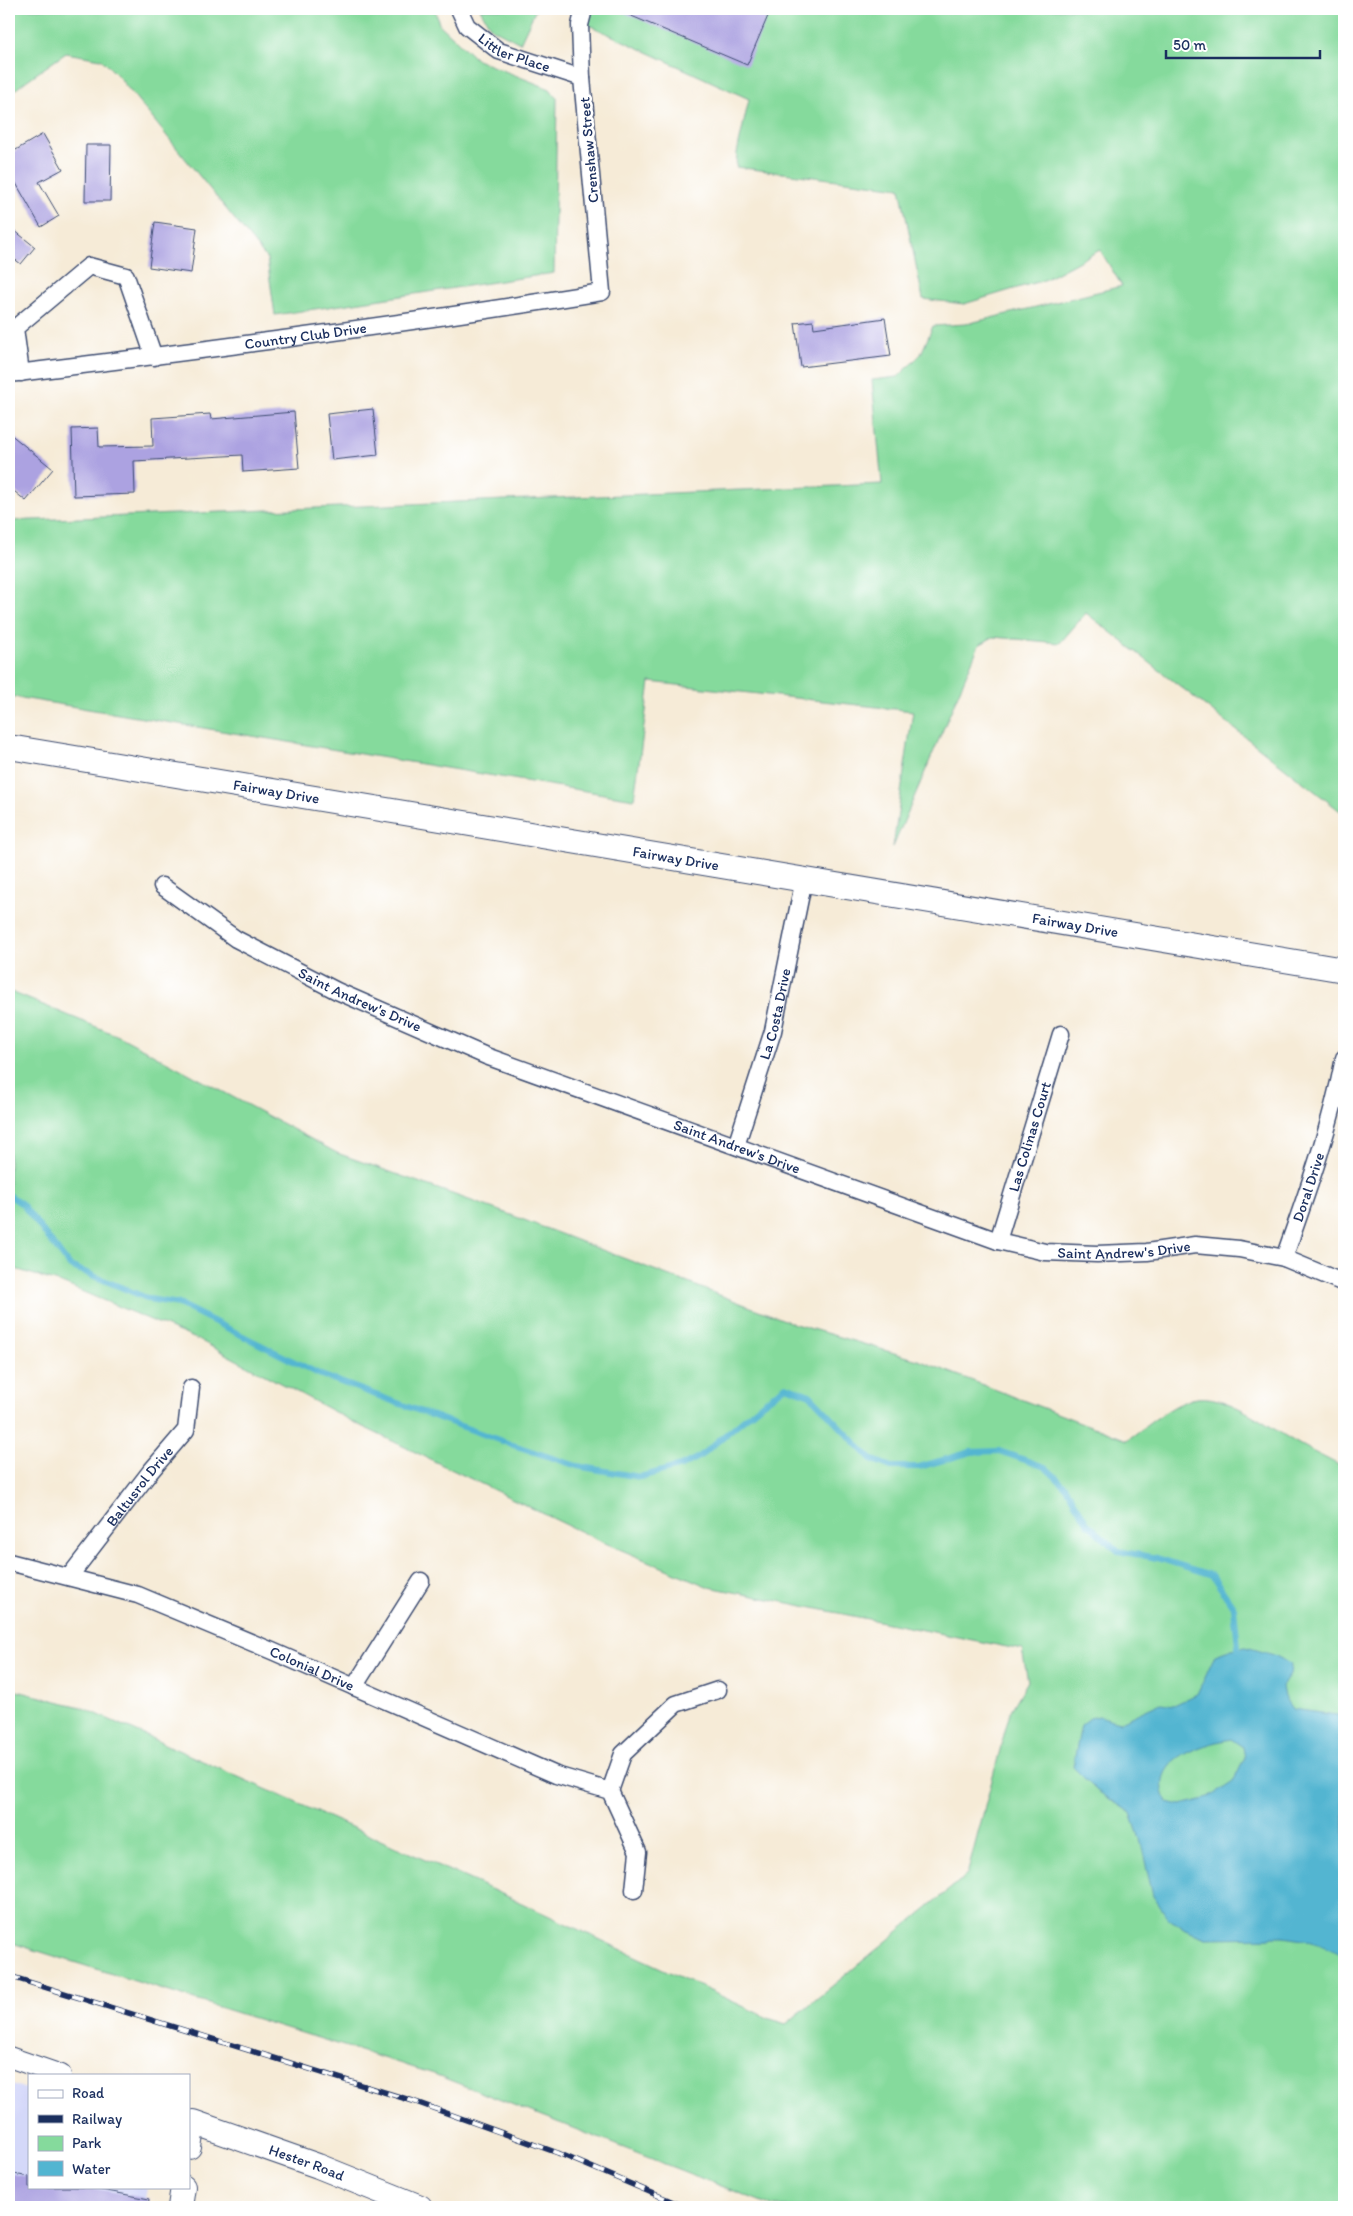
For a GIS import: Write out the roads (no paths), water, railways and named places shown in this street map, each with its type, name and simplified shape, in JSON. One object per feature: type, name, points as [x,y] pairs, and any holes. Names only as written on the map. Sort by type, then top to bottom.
[{"type":"main road","name":"Fairway Drive","points":[[9,747],[1344,970]]},
{"type":"main road","name":"Hester Road","points":[[190,2134],[191,2121],[318,2166],[420,2207]]},
{"type":"main road","points":[[180,2207],[183,2188]]},
{"type":"street","name":"Littler Place","points":[[459,9],[467,26],[499,51],[582,78]]},
{"type":"street","name":"Crenshaw Street","points":[[584,9],[580,25],[582,78],[602,292]]},
{"type":"street","points":[[15,373],[15,328],[89,266],[126,276],[154,357]]},
{"type":"street","name":"Country Club Drive","points":[[15,373],[154,357],[437,318],[602,292]]},
{"type":"street","name":"La Costa Drive","points":[[736,1146],[772,1031],[804,879]]},
{"type":"street","name":"Saint Andrew's Drive","points":[[162,886],[236,939],[337,990],[486,1056],[998,1241],[1045,1252],[1097,1254],[1147,1252],[1195,1245],[1239,1248],[1284,1258],[1344,1283]]},
{"type":"street","name":"Las Colinas Court","points":[[998,1241],[1061,1034]]},
{"type":"street","name":"Doral Drive","points":[[1284,1258],[1314,1173],[1340,1080],[1344,1058]]},
{"type":"street","name":"Baltusrol Drive","points":[[69,1577],[150,1472],[186,1430],[191,1388]]},
{"type":"street","name":"Colonial Drive","points":[[9,1562],[138,1595],[556,1775],[610,1791]]},
{"type":"street","points":[[354,1687],[421,1581]]},
{"type":"street","points":[[634,1890],[638,1852],[610,1791],[623,1754],[676,1704],[718,1690]]},
{"type":"street","points":[[9,2057],[58,2074]]},
{"type":"water","points":[[1246,1647],[1274,1655],[1291,1664],[1290,1674],[1282,1687],[1284,1697],[1292,1709],[1344,1716],[1344,1955],[1311,1941],[1284,1937],[1206,1938],[1185,1930],[1168,1918],[1153,1896],[1140,1839],[1131,1813],[1096,1790],[1073,1767],[1081,1725],[1090,1718],[1099,1716],[1120,1722],[1161,1703],[1174,1705],[1197,1694],[1215,1655],[1232,1649]],"holes":[[[1231,1739],[1243,1747],[1245,1758],[1233,1782],[1209,1798],[1181,1805],[1167,1802],[1163,1788],[1164,1776],[1170,1766],[1180,1757],[1205,1746]]]},
{"type":"waterway","points":[[9,1195],[22,1204],[70,1266],[149,1299],[179,1304],[321,1375],[510,1444],[577,1466],[640,1477],[681,1466],[699,1457],[786,1386],[810,1395],[871,1459],[891,1467],[919,1467],[971,1452],[999,1451],[1045,1467],[1065,1486],[1088,1524],[1118,1551],[1157,1558],[1212,1575],[1234,1608],[1239,1656]]},
{"type":"railway","points":[[9,1976],[413,2101],[558,2153],[685,2207]]}]
